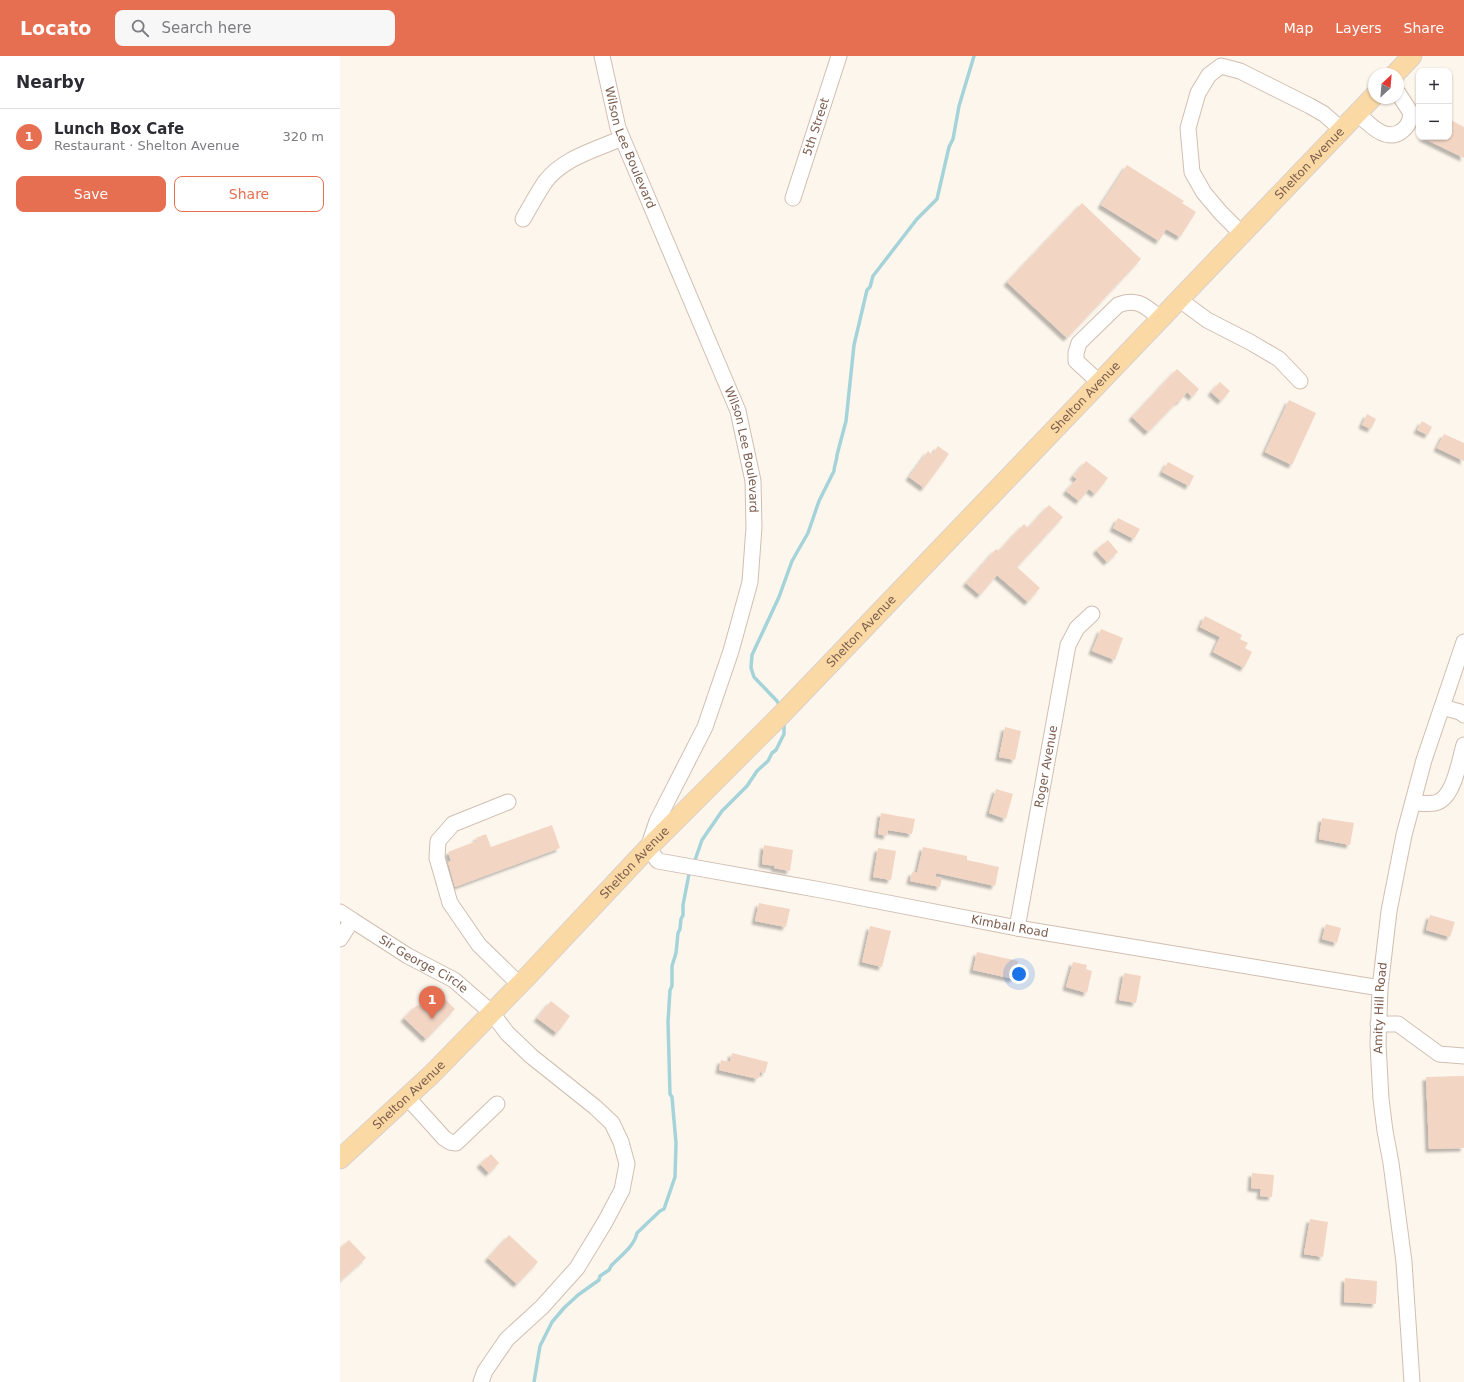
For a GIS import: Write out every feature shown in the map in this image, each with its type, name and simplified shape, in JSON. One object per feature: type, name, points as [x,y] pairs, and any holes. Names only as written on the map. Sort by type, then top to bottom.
[{"type":"main road","points":[[1401,68],[1412,56]]},
{"type":"main road","name":"Shelton Avenue","points":[[340,1159],[431,1075],[520,985],[648,848],[782,714],[1368,102]]},
{"type":"street","name":"Wilson Lee Boulevard","points":[[602,56],[618,128],[738,412],[753,481],[754,527],[750,582],[731,651],[705,727],[657,821],[648,848]]},
{"type":"street","name":"5th Street","points":[[793,198],[839,56]]},
{"type":"street","points":[[1242,234],[1204,193],[1192,172],[1188,128],[1198,93],[1209,75],[1221,66],[1240,71],[1324,114],[1342,130]]},
{"type":"street","points":[[1357,113],[1383,134],[1391,136],[1399,134],[1409,123],[1411,113],[1404,102]]},
{"type":"street","points":[[522,219],[546,181],[562,166],[582,155],[622,138]]},
{"type":"street","points":[[1180,300],[1207,320],[1279,359],[1300,381]]},
{"type":"street","points":[[1100,383],[1076,361],[1076,353],[1079,343],[1118,305],[1125,302],[1142,303],[1161,319]]},
{"type":"street","name":"Roger Avenue","points":[[1017,928],[1068,645],[1077,628],[1092,614]]},
{"type":"street","name":"Amity Hill Road","points":[[1412,1382],[1404,1262],[1381,1099],[1378,1044],[1380,988],[1389,911],[1404,835],[1424,760],[1464,642]]},
{"type":"street","points":[[1442,707],[1460,712],[1464,715]]},
{"type":"street","points":[[1413,803],[1436,803],[1446,796],[1452,787],[1464,745]]},
{"type":"street","points":[[508,802],[453,824],[438,841],[437,858],[450,903],[479,945],[520,985]]},
{"type":"street","name":"Kimball Road","points":[[648,848],[658,861],[821,890],[1017,928],[1380,988]]},
{"type":"street","name":"Sir George Circle","points":[[340,939],[346,916],[408,956],[454,980],[492,1013],[507,1033],[531,1056],[612,1122],[621,1142],[627,1164],[622,1190],[605,1222],[577,1268],[542,1306],[507,1339],[486,1371],[481,1382]]},
{"type":"street","points":[[1378,1024],[1398,1024],[1438,1054],[1464,1056]]},
{"type":"street","points":[[407,1097],[444,1138],[450,1142],[456,1143],[497,1104]]},
{"type":"building","points":[[1452,121],[1464,127],[1464,158],[1427,140],[1452,140]]},
{"type":"building","points":[[1127,165],[1184,201],[1182,203],[1196,212],[1180,237],[1166,229],[1159,241],[1101,205]]},
{"type":"building","points":[[1082,203],[1141,259],[1067,338],[1007,282]]},
{"type":"building","points":[[1177,369],[1199,389],[1192,397],[1187,392],[1179,402],[1178,401],[1148,432],[1132,417]]},
{"type":"building","points":[[1220,382],[1230,391],[1221,401],[1211,392]]},
{"type":"building","points":[[1289,400],[1316,413],[1292,465],[1265,452]]},
{"type":"building","points":[[1367,414],[1376,419],[1371,429],[1362,425]]},
{"type":"building","points":[[1422,421],[1432,427],[1428,435],[1417,430]]},
{"type":"building","points":[[1444,434],[1464,443],[1464,461],[1437,448]]},
{"type":"building","points":[[938,446],[949,454],[924,488],[909,477],[928,451],[932,455]]},
{"type":"building","points":[[1086,461],[1108,478],[1095,494],[1089,489],[1079,501],[1066,491],[1077,479],[1073,476]]},
{"type":"building","points":[[1168,462],[1194,476],[1189,486],[1162,472]]},
{"type":"building","points":[[1049,505],[1063,517],[1017,567],[1040,588],[1028,602],[997,575],[980,595],[966,583],[996,549],[999,551],[1024,524],[1028,528]]},
{"type":"building","points":[[1118,518],[1140,529],[1134,539],[1113,528]]},
{"type":"building","points":[[1108,540],[1118,552],[1107,562],[1096,550]]},
{"type":"building","points":[[1205,616],[1242,635],[1240,639],[1248,643],[1245,648],[1252,652],[1244,668],[1213,652],[1220,637],[1200,627]]},
{"type":"building","points":[[1101,629],[1123,638],[1115,660],[1092,651]]},
{"type":"building","points":[[1005,727],[1021,731],[1015,760],[999,757]]},
{"type":"building","points":[[996,789],[1013,794],[1006,819],[989,813]]},
{"type":"building","points":[[881,813],[915,819],[912,834],[888,830],[887,836],[878,834]]},
{"type":"building","points":[[1322,818],[1354,823],[1350,845],[1319,839]]},
{"type":"building","points":[[552,825],[560,848],[455,887],[448,862],[451,861],[448,852],[477,841],[476,838],[486,834],[491,847]]},
{"type":"building","points":[[764,845],[793,850],[790,871],[774,868],[775,866],[762,864]]},
{"type":"building","points":[[923,847],[967,856],[967,860],[999,867],[995,886],[936,873],[936,877],[942,878],[940,887],[910,881],[912,872],[917,873]]},
{"type":"building","points":[[878,848],[896,851],[891,880],[873,877]]},
{"type":"building","points":[[759,903],[790,909],[786,927],[755,921]]},
{"type":"building","points":[[1430,915],[1455,922],[1450,937],[1426,930]]},
{"type":"building","points":[[1326,924],[1341,928],[1337,943],[1322,939]]},
{"type":"building","points":[[870,926],[891,931],[882,967],[862,962]]},
{"type":"building","points":[[977,952],[1018,961],[1014,979],[973,970]]},
{"type":"building","points":[[1073,962],[1087,965],[1086,969],[1092,971],[1087,993],[1066,987]]},
{"type":"building","points":[[1124,973],[1141,976],[1136,1003],[1119,1000]]},
{"type":"building","points":[[430,995],[436,1001],[441,995],[455,1009],[426,1039],[404,1018],[417,1005],[419,1007]]},
{"type":"building","points":[[551,1001],[570,1016],[557,1033],[537,1018]]},
{"type":"building","points":[[732,1053],[768,1062],[765,1073],[760,1072],[758,1079],[719,1070],[721,1060],[730,1062]]},
{"type":"building","points":[[1464,1076],[1464,1148],[1429,1149],[1426,1077]]},
{"type":"building","points":[[491,1154],[499,1163],[489,1173],[480,1164]]},
{"type":"building","points":[[1252,1173],[1274,1175],[1272,1197],[1260,1196],[1261,1189],[1251,1188]]},
{"type":"building","points":[[1310,1219],[1328,1222],[1323,1257],[1304,1254]]},
{"type":"building","points":[[509,1235],[538,1262],[517,1284],[488,1258]]},
{"type":"building","points":[[349,1240],[366,1258],[340,1281],[340,1248]]},
{"type":"building","points":[[1345,1278],[1377,1281],[1376,1304],[1344,1302]]},
{"type":"waterway","points":[[781,708],[777,701],[754,677],[751,668],[752,655],[779,597],[792,561],[808,533],[819,501],[834,471],[846,421],[854,345],[867,290],[870,287],[873,276],[917,219],[937,199],[949,147],[953,139],[959,106],[974,56]]},
{"type":"waterway","points":[[694,863],[702,840],[722,811],[747,786],[757,771],[768,761],[772,753],[776,750],[784,734],[784,722]]},
{"type":"waterway","points":[[534,1382],[540,1346],[552,1322],[578,1295],[599,1280],[600,1276],[609,1270],[611,1266],[630,1247],[637,1233],[664,1209],[675,1177],[676,1143],[672,1097],[670,1094],[668,1022],[670,990],[672,986],[672,966],[676,953],[678,933],[683,915],[683,905],[689,874],[692,871]]},
{"type":"place","name":"Lunch Box Cafe","points":[[432,1019]]}]
